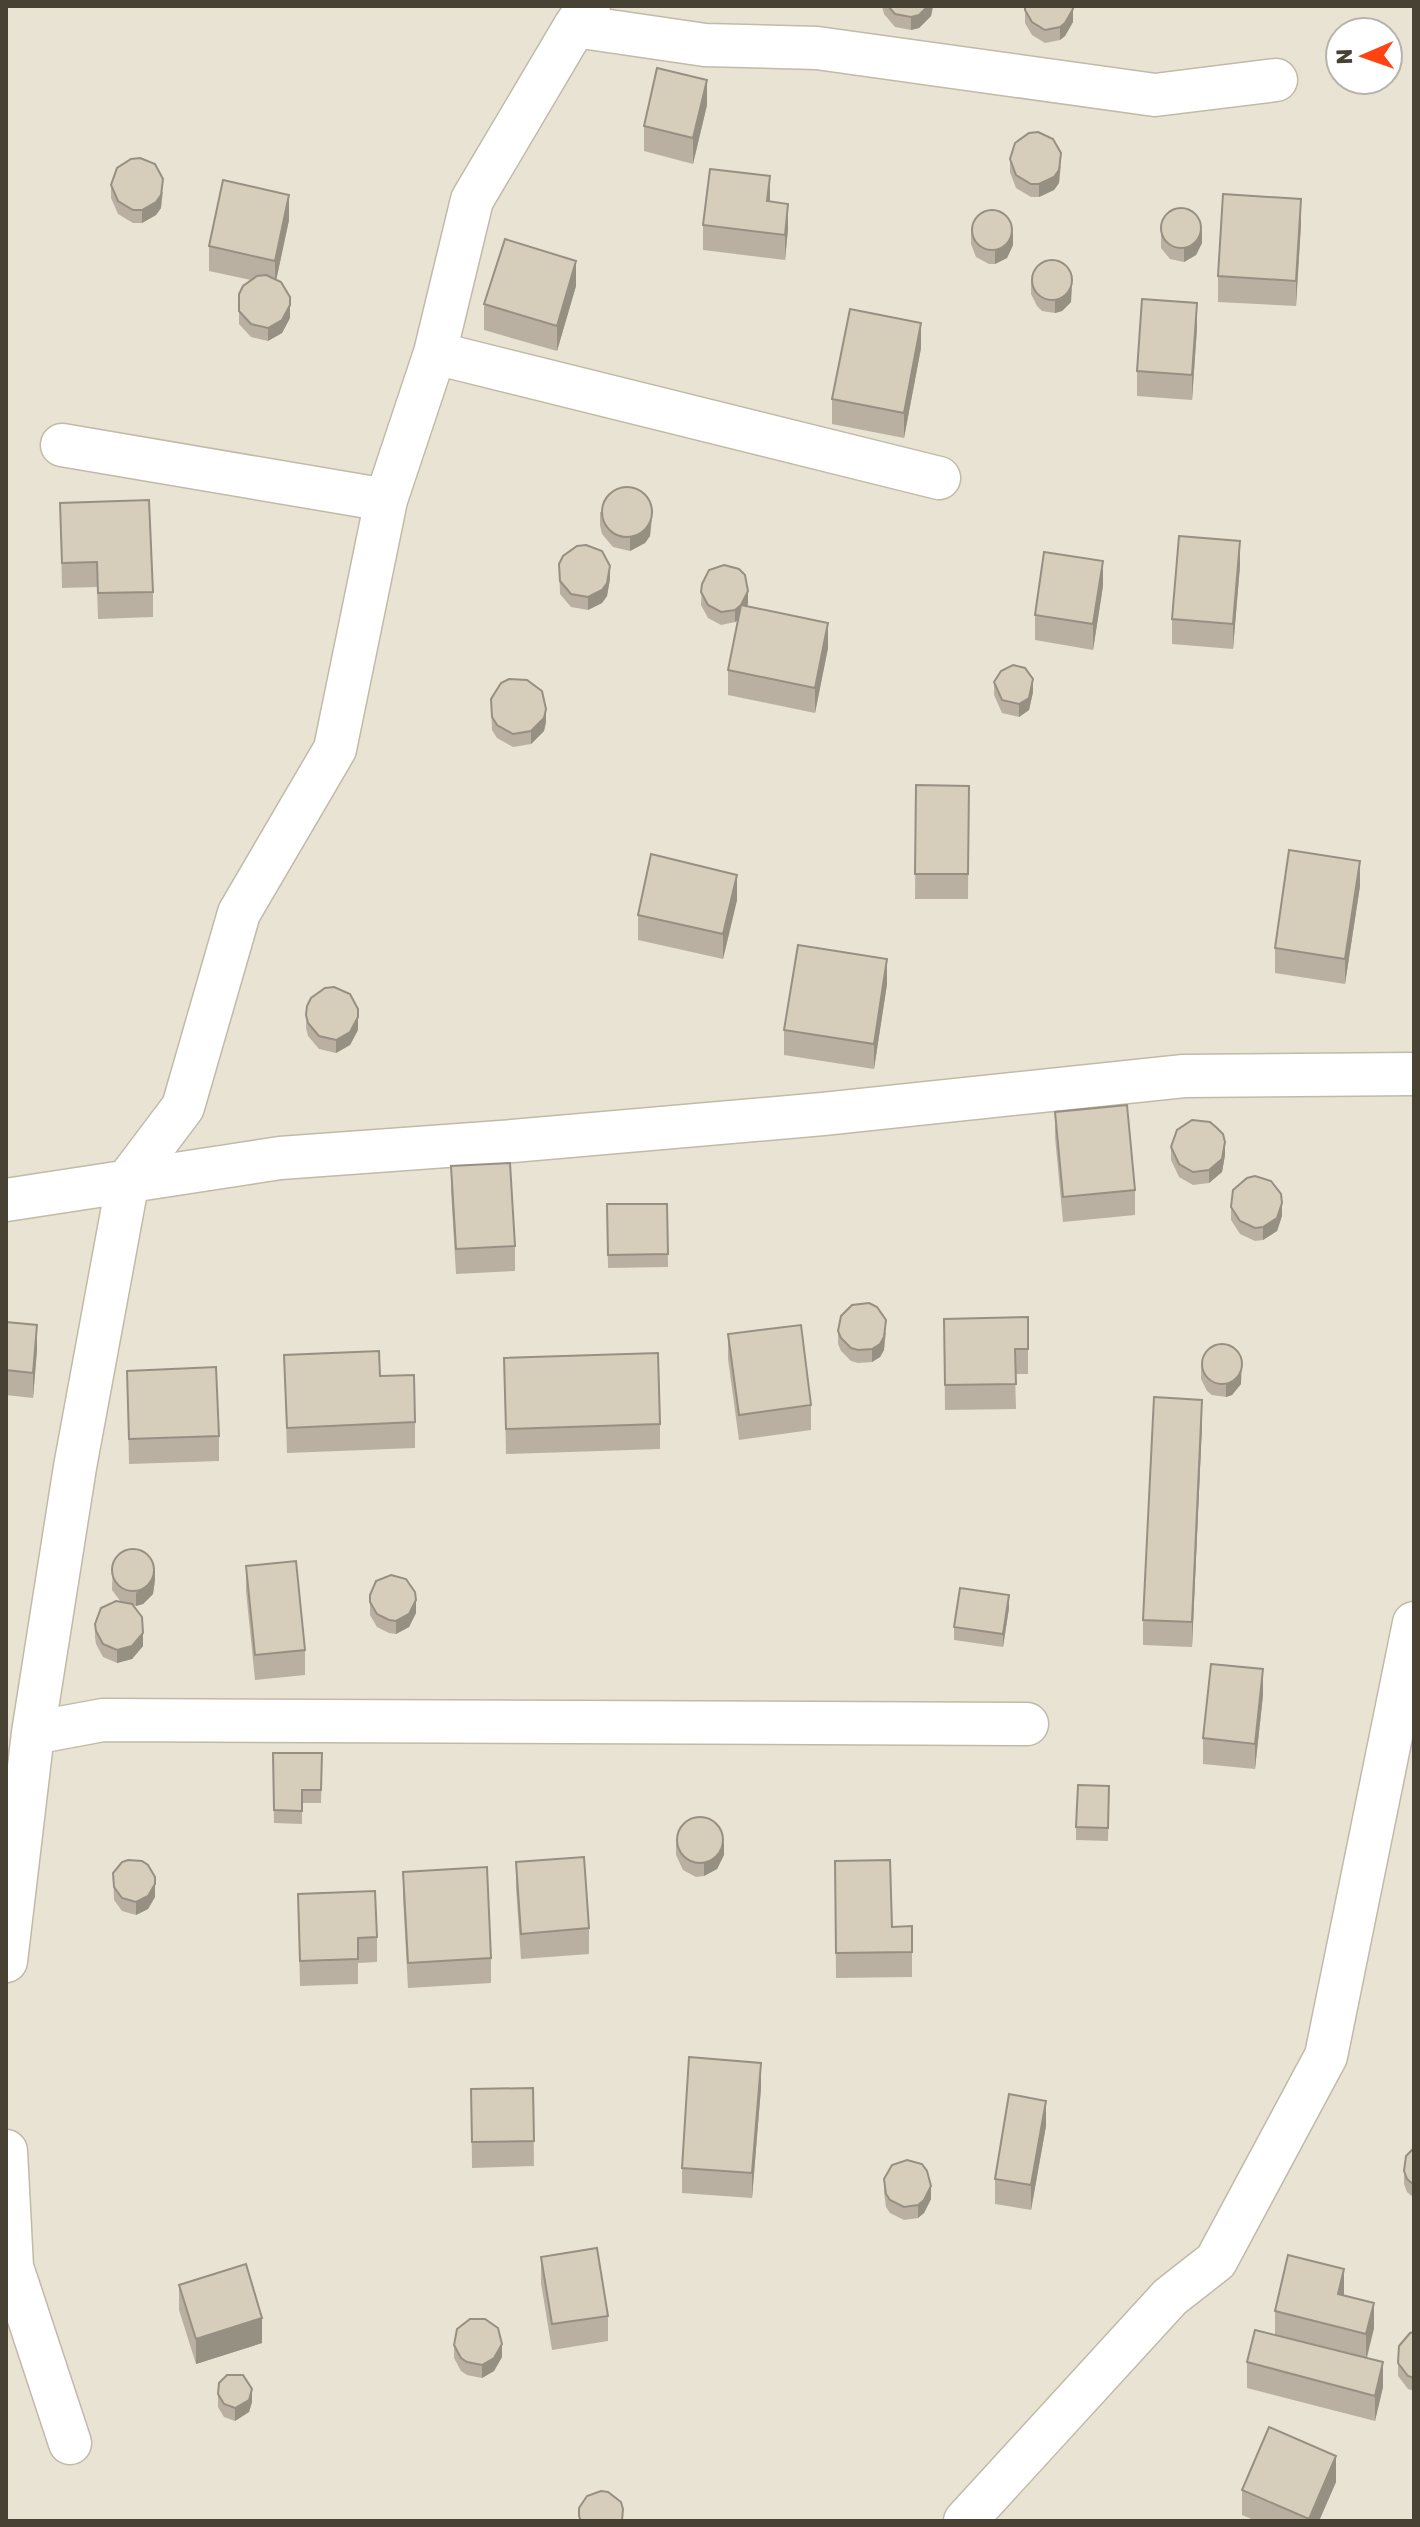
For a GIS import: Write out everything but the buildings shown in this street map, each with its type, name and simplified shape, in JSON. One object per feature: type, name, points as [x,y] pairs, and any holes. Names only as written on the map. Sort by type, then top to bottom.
[{"type":"street","points":[[6,1961],[13,1836],[33,1733],[75,1467],[128,1180],[183,1107],[239,913],[335,749],[386,500],[435,353],[472,200],[582,16],[705,45],[817,48],[1155,95],[1276,80]]},
{"type":"street","points":[[435,353],[939,478]]},
{"type":"street","points":[[62,445],[386,500]]},
{"type":"street","points":[[6,1200],[280,1158],[823,1114],[1198,1075],[1414,1074]]},
{"type":"street","points":[[965,2521],[1170,2297],[1216,2261],[1326,2056],[1414,1623]]},
{"type":"street","points":[[33,1733],[103,1720],[1027,1724]]},
{"type":"street","points":[[6,2151],[12,2267],[70,2443]]},
{"type":"shaded area","points":[[6,6],[1414,6],[1414,2521],[6,2521]]}]
